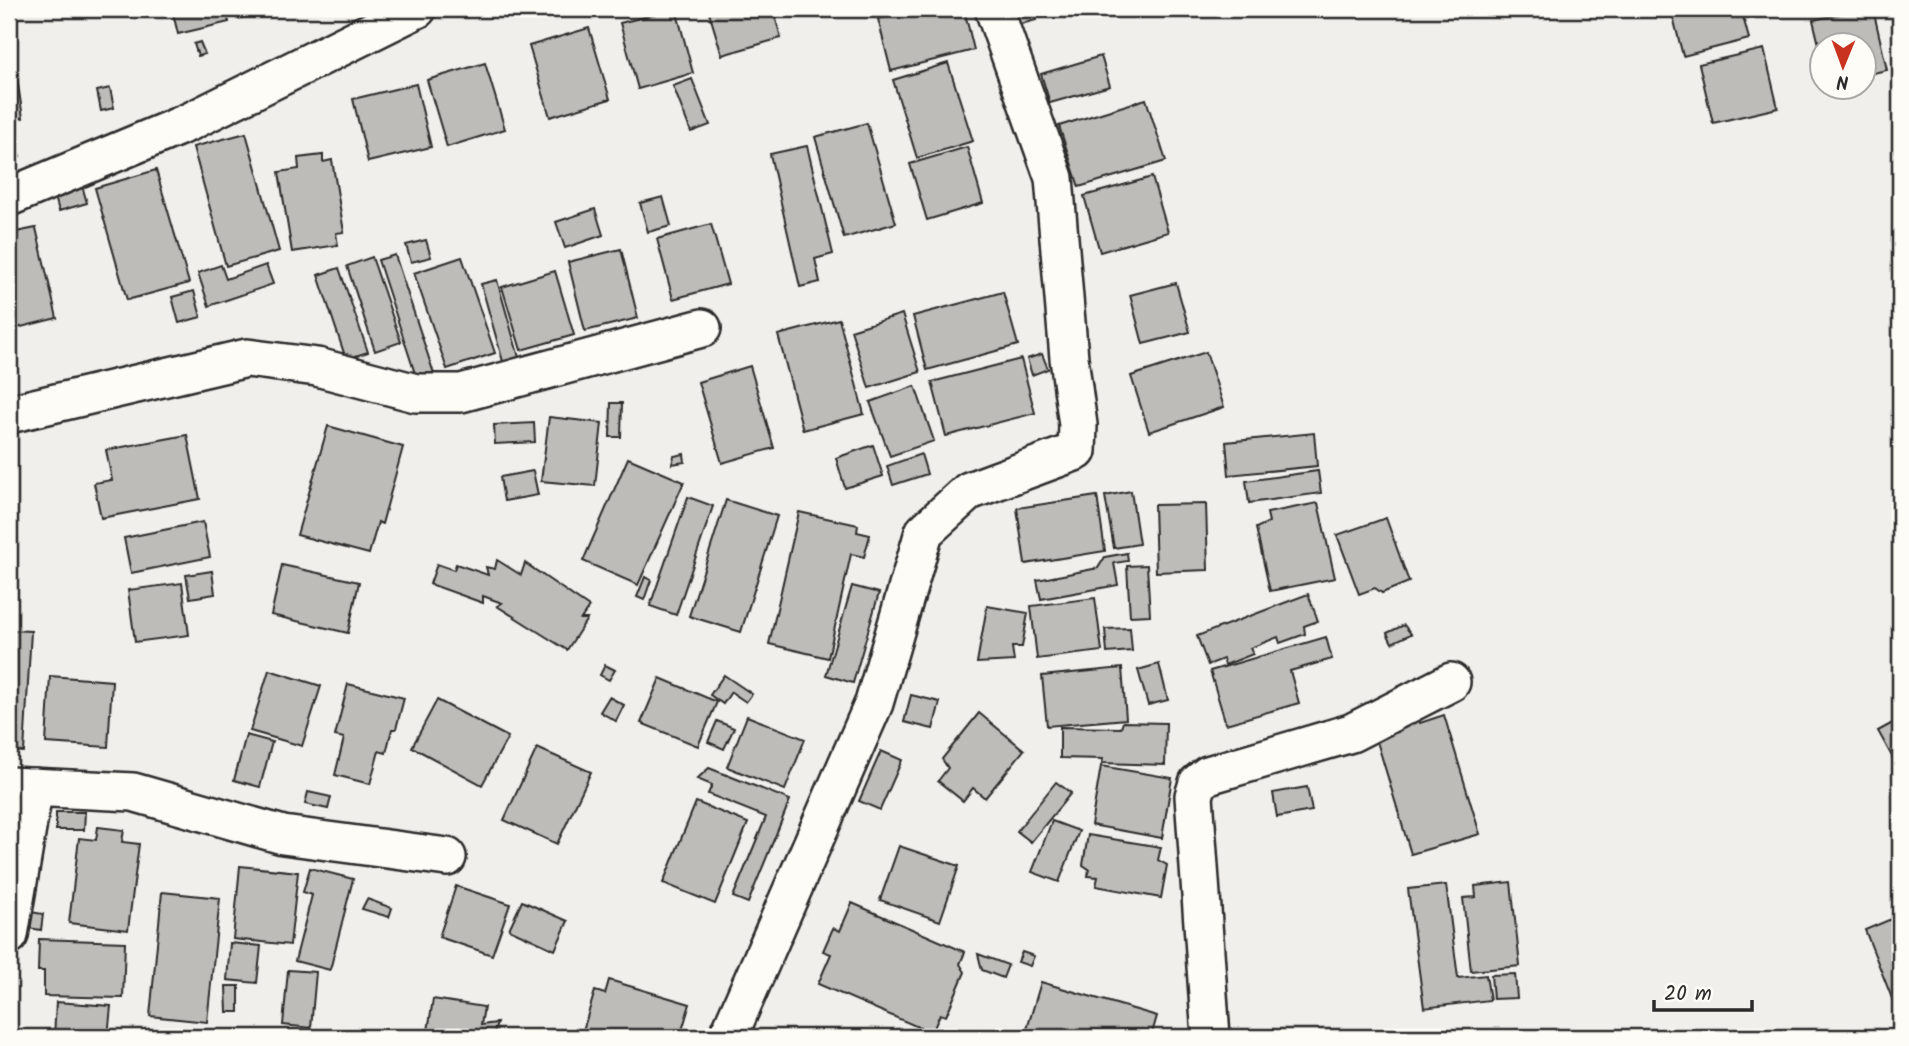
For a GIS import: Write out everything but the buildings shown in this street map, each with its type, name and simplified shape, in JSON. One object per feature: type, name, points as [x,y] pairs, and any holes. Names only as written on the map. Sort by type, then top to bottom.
[{"type":"street","points":[[9,197],[189,122],[417,9]]},
{"type":"street","points":[[728,1037],[806,865],[874,703],[923,533],[969,491],[1077,451],[1078,425],[1069,358],[1054,178],[994,9]]},
{"type":"street","points":[[9,414],[247,358],[317,367],[416,393],[461,393],[702,328]]},
{"type":"street","points":[[1211,1037],[1194,796],[1198,783],[1208,775],[1351,733],[1451,682]]},
{"type":"street","points":[[9,935],[21,787],[133,792],[283,835],[447,857]]}]
